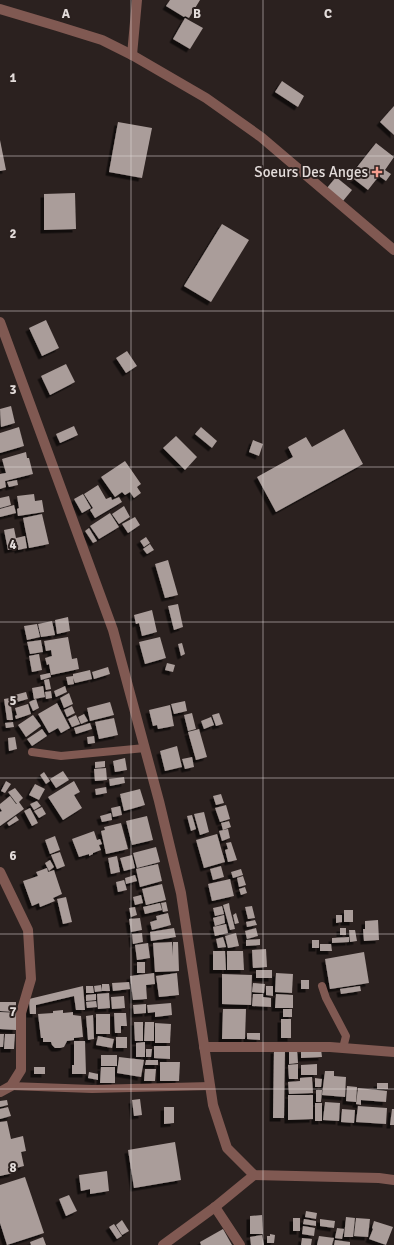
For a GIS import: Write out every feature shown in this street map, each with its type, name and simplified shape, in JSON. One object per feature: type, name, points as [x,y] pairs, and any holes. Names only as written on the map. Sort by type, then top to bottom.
[{"type":"street","points":[[132,55],[137,0]]},
{"type":"street","points":[[0,9],[102,40],[132,55],[206,98],[261,137],[394,250]]},
{"type":"street","points":[[0,322],[113,630],[145,748],[181,893],[213,1105],[227,1148],[254,1175]]},
{"type":"street","points":[[0,872],[28,930],[31,979],[21,1013],[21,1070],[11,1086],[0,1092]]},
{"type":"street","points":[[204,1047],[343,1048],[394,1052]]},
{"type":"street","points":[[166,1244],[254,1175],[379,1178],[394,1180]]},
{"type":"street","points":[[215,1207],[240,1245]]},
{"type":"lane","points":[[32,752],[61,756],[145,748]]},
{"type":"lane","points":[[322,986],[326,998],[346,1036],[343,1048]]},
{"type":"lane","points":[[11,1086],[92,1089],[210,1086]]},
{"type":"building","points":[[170,0],[200,0],[189,18],[184,17],[166,6]]},
{"type":"building","points":[[185,18],[203,28],[190,49],[173,39]]},
{"type":"building","points":[[282,81],[304,96],[298,107],[275,92]]},
{"type":"building","points":[[394,106],[394,135],[380,122]]},
{"type":"building","points":[[118,122],[152,128],[142,178],[109,172]]},
{"type":"building","points":[[0,140],[6,170],[0,171]]},
{"type":"building","points":[[376,143],[394,157],[385,170],[391,174],[386,181],[379,176],[368,190],[350,176]]},
{"type":"building","points":[[336,177],[352,190],[343,201],[327,188]]},
{"type":"building","points":[[75,193],[76,229],[44,230],[44,194]]},
{"type":"building","points":[[222,224],[249,240],[211,302],[184,286]]},
{"type":"building","points":[[46,320],[59,348],[42,356],[29,328]]},
{"type":"building","points":[[127,351],[137,366],[126,373],[116,358]]},
{"type":"building","points":[[66,364],[75,382],[50,395],[41,376]]},
{"type":"building","points":[[11,406],[15,423],[1,427],[0,409]]},
{"type":"building","points":[[74,426],[78,435],[60,443],[56,434]]},
{"type":"building","points":[[19,427],[24,446],[0,453],[0,433]]},
{"type":"building","points":[[201,427],[217,441],[212,448],[195,434]]},
{"type":"building","points":[[344,429],[363,464],[276,512],[257,477],[293,457],[288,447],[306,437],[312,447]]},
{"type":"building","points":[[176,436],[197,457],[185,470],[163,448]]},
{"type":"building","points":[[253,440],[263,444],[259,456],[249,452]]},
{"type":"building","points":[[26,452],[33,474],[5,481],[6,487],[0,489],[0,474],[6,473],[2,459]]},
{"type":"building","points":[[125,461],[141,484],[137,487],[141,493],[134,498],[130,492],[125,495],[122,492],[115,497],[101,477]]},
{"type":"building","points":[[17,480],[18,485],[9,487],[7,482]]},
{"type":"building","points":[[98,485],[106,499],[111,497],[112,500],[119,497],[122,502],[95,518],[90,510],[93,508],[84,494]]},
{"type":"building","points":[[34,494],[35,501],[42,500],[44,512],[18,516],[17,509],[19,508],[17,496]]},
{"type":"building","points":[[83,494],[91,508],[82,513],[74,499]]},
{"type":"building","points":[[9,496],[11,505],[0,508],[0,498]]},
{"type":"building","points":[[14,505],[16,513],[0,517],[0,509]]},
{"type":"building","points":[[124,506],[130,517],[119,524],[112,514]]},
{"type":"building","points":[[110,513],[119,527],[99,539],[90,526]]},
{"type":"building","points":[[42,514],[49,544],[29,548],[23,518]]},
{"type":"building","points":[[135,517],[140,525],[128,533],[122,524]]},
{"type":"building","points":[[14,528],[16,538],[25,536],[27,548],[8,550],[4,530]]},
{"type":"building","points":[[89,528],[97,541],[93,543],[85,531]]},
{"type":"building","points":[[146,537],[150,543],[144,547],[140,541]]},
{"type":"building","points":[[150,544],[154,550],[147,554],[143,549]]},
{"type":"building","points":[[168,560],[178,595],[165,598],[155,564]]},
{"type":"building","points":[[178,604],[183,627],[174,630],[168,606]]},
{"type":"building","points":[[152,610],[157,632],[142,636],[139,623],[136,624],[134,615]]},
{"type":"building","points":[[68,617],[70,631],[57,634],[55,620]]},
{"type":"building","points":[[52,621],[55,635],[41,637],[38,624]]},
{"type":"building","points":[[37,624],[40,637],[27,640],[24,626]]},
{"type":"building","points":[[68,637],[72,659],[77,658],[79,669],[51,675],[49,664],[47,665],[45,658],[52,656],[51,650],[46,651],[44,641]]},
{"type":"building","points":[[160,637],[166,658],[145,664],[139,642]]},
{"type":"building","points":[[41,640],[43,652],[30,654],[27,642]]},
{"type":"building","points":[[182,643],[185,654],[181,656],[178,644]]},
{"type":"building","points":[[39,654],[42,670],[32,672],[29,656]]},
{"type":"building","points":[[167,663],[175,665],[173,672],[165,670]]},
{"type":"building","points":[[108,667],[110,674],[94,679],[92,672]]},
{"type":"building","points":[[90,670],[92,679],[75,683],[73,678],[74,684],[68,685],[66,677]]},
{"type":"building","points":[[50,673],[51,677],[41,680],[40,675]]},
{"type":"building","points":[[49,679],[51,689],[46,690],[44,680]]},
{"type":"building","points":[[43,686],[45,697],[34,699],[32,688]]},
{"type":"building","points":[[65,686],[67,692],[56,697],[54,691]]},
{"type":"building","points":[[51,691],[52,698],[46,699],[45,692]]},
{"type":"building","points":[[26,692],[28,699],[13,703],[11,696]]},
{"type":"building","points":[[69,693],[73,704],[64,708],[60,698]]},
{"type":"building","points":[[10,698],[13,720],[7,720],[4,699]]},
{"type":"building","points":[[36,699],[39,708],[33,711],[29,702]]},
{"type":"building","points":[[185,701],[187,711],[174,714],[171,704]]},
{"type":"building","points":[[110,702],[114,715],[90,721],[87,708]]},
{"type":"building","points":[[57,703],[70,728],[61,733],[58,728],[49,733],[38,714]]},
{"type":"building","points":[[28,704],[31,714],[16,719],[15,716],[17,715],[15,708]]},
{"type":"building","points":[[170,705],[174,726],[158,729],[157,725],[153,726],[149,710]]},
{"type":"building","points":[[72,706],[75,713],[67,717],[64,710]]},
{"type":"building","points":[[192,713],[196,729],[188,731],[184,715]]},
{"type":"building","points":[[219,713],[223,724],[216,726],[212,715]]},
{"type":"building","points":[[84,714],[88,721],[81,724],[78,717]]},
{"type":"building","points":[[33,715],[41,726],[26,737],[18,725]]},
{"type":"building","points":[[76,715],[80,724],[72,727],[68,719]]},
{"type":"building","points":[[211,717],[214,725],[204,729],[201,721]]},
{"type":"building","points":[[114,718],[118,735],[99,739],[95,722]]},
{"type":"building","points":[[13,722],[14,727],[6,728],[5,723]]},
{"type":"building","points":[[90,723],[92,729],[76,734],[74,728]]},
{"type":"building","points":[[42,729],[47,736],[32,746],[27,739]]},
{"type":"building","points":[[199,729],[207,757],[196,760],[188,732]]},
{"type":"building","points":[[94,736],[95,743],[88,744],[87,737]]},
{"type":"building","points":[[15,737],[17,749],[9,751],[8,738]]},
{"type":"building","points":[[177,746],[182,767],[165,771],[160,751]]},
{"type":"building","points":[[192,757],[194,767],[185,769],[182,759]]},
{"type":"building","points":[[125,758],[127,770],[115,772],[113,761]]},
{"type":"building","points":[[105,761],[105,767],[95,768],[95,762]]},
{"type":"building","points":[[106,768],[107,780],[95,781],[94,769]]},
{"type":"building","points":[[63,771],[69,780],[56,788],[50,779]]},
{"type":"building","points":[[44,772],[50,781],[46,784],[40,775]]},
{"type":"building","points":[[124,777],[125,783],[110,786],[109,779]]},
{"type":"building","points":[[6,781],[11,784],[5,793],[1,791]]},
{"type":"building","points":[[74,781],[80,792],[74,795],[82,808],[63,820],[48,797]]},
{"type":"building","points":[[35,784],[45,789],[39,800],[29,795]]},
{"type":"building","points":[[106,787],[107,793],[96,795],[95,789]]},
{"type":"building","points":[[15,788],[23,798],[19,802],[24,809],[0,826],[0,812],[2,811],[0,804],[10,796],[17,804],[8,792]]},
{"type":"building","points":[[140,789],[145,805],[124,811],[120,794]]},
{"type":"building","points":[[221,794],[224,803],[216,805],[213,796]]},
{"type":"building","points":[[37,801],[41,806],[34,810],[30,804]]},
{"type":"building","points":[[226,805],[230,819],[220,822],[215,808]]},
{"type":"building","points":[[120,806],[122,815],[113,817],[111,808]]},
{"type":"building","points":[[42,807],[46,814],[39,818],[34,811]]},
{"type":"building","points":[[30,808],[38,823],[32,826],[24,811]]},
{"type":"building","points":[[204,812],[209,832],[200,835],[194,814]]},
{"type":"building","points":[[111,813],[112,820],[102,822],[100,816]]},
{"type":"building","points":[[192,815],[196,829],[191,831],[187,816]]},
{"type":"building","points":[[16,816],[19,820],[9,826],[7,823]]},
{"type":"building","points":[[147,816],[153,840],[132,845],[126,821]]},
{"type":"building","points":[[229,821],[231,827],[223,830],[221,823]]},
{"type":"building","points":[[121,823],[128,849],[106,854],[101,831],[105,830],[104,827]]},
{"type":"building","points":[[228,829],[230,838],[222,841],[219,831]]},
{"type":"building","points":[[94,831],[97,840],[100,839],[102,844],[99,845],[101,850],[89,856],[89,854],[79,857],[72,839]]},
{"type":"building","points":[[217,834],[225,862],[204,868],[196,840]]},
{"type":"building","points":[[55,836],[60,850],[50,854],[45,840]]},
{"type":"building","points":[[231,842],[237,860],[228,862],[225,850],[228,849],[226,843]]},
{"type":"building","points":[[156,847],[160,862],[137,868],[133,853]]},
{"type":"building","points":[[60,852],[65,866],[57,869],[51,855]]},
{"type":"building","points":[[132,855],[135,868],[124,871],[120,858]]},
{"type":"building","points":[[117,856],[120,872],[111,874],[108,858]]},
{"type":"building","points":[[50,860],[54,867],[49,871],[45,863]]},
{"type":"building","points":[[158,864],[162,881],[140,887],[136,869]]},
{"type":"building","points":[[221,866],[224,877],[213,880],[210,869]]},
{"type":"building","points":[[47,868],[48,872],[54,870],[62,894],[53,898],[55,901],[40,907],[39,903],[32,906],[23,881],[38,876],[36,872]]},
{"type":"building","points":[[241,869],[243,875],[233,878],[231,872]]},
{"type":"building","points":[[135,875],[137,881],[126,884],[125,878]]},
{"type":"building","points":[[243,876],[246,885],[239,887],[237,878]]},
{"type":"building","points":[[230,879],[234,896],[212,901],[208,884]]},
{"type":"building","points":[[124,880],[127,890],[118,892],[116,882]]},
{"type":"building","points":[[162,884],[166,900],[146,905],[142,889]]},
{"type":"building","points":[[245,887],[247,893],[241,895],[239,889]]},
{"type":"building","points":[[141,895],[143,903],[135,905],[133,897]]},
{"type":"building","points":[[66,897],[72,922],[63,924],[57,899]]},
{"type":"building","points":[[166,902],[168,911],[163,912],[161,903]]},
{"type":"building","points":[[160,903],[162,910],[145,914],[143,907]]},
{"type":"building","points":[[229,903],[235,929],[230,930],[223,905]]},
{"type":"building","points":[[222,906],[224,914],[215,916],[213,908]]},
{"type":"building","points":[[252,906],[255,918],[248,919],[245,907]]},
{"type":"building","points":[[135,907],[137,915],[131,917],[129,908]]},
{"type":"building","points":[[344,910],[353,910],[353,922],[344,922]]},
{"type":"building","points":[[168,913],[171,925],[152,930],[150,922],[157,920],[156,916]]},
{"type":"building","points":[[236,913],[239,923],[235,924],[233,915]]},
{"type":"building","points":[[224,915],[225,923],[215,926],[213,918]]},
{"type":"building","points":[[336,915],[342,915],[342,922],[336,923]]},
{"type":"building","points":[[140,918],[142,930],[131,932],[129,919]]},
{"type":"building","points":[[255,920],[257,925],[247,927],[246,922]]},
{"type":"building","points":[[378,920],[379,940],[364,941],[363,929],[365,929],[365,921]]},
{"type":"building","points":[[226,924],[228,933],[215,936],[213,927]]},
{"type":"building","points":[[174,928],[176,937],[151,941],[150,932]]},
{"type":"building","points":[[256,928],[258,936],[247,939],[245,931]]},
{"type":"building","points":[[340,928],[346,928],[346,935],[340,935]]},
{"type":"building","points":[[349,930],[355,930],[357,941],[350,942]]},
{"type":"building","points":[[142,933],[143,942],[133,944],[132,934]]},
{"type":"building","points":[[236,933],[239,946],[228,948],[225,936]]},
{"type":"building","points":[[223,937],[226,947],[218,948],[216,939]]},
{"type":"building","points":[[349,937],[349,942],[332,943],[332,938]]},
{"type":"building","points":[[260,939],[260,945],[246,946],[246,940]]},
{"type":"building","points":[[312,940],[319,940],[319,948],[312,948]]},
{"type":"building","points":[[172,942],[173,956],[173,942],[178,942],[179,971],[155,972],[153,943]]},
{"type":"building","points":[[148,943],[150,958],[137,960],[135,945]]},
{"type":"building","points":[[320,944],[331,944],[332,951],[320,951]]},
{"type":"building","points":[[266,949],[267,967],[253,968],[252,950]]},
{"type":"building","points":[[213,951],[225,951],[226,970],[213,970]]},
{"type":"building","points":[[227,951],[243,951],[244,970],[227,970]]},
{"type":"building","points":[[364,952],[369,983],[330,989],[325,959]]},
{"type":"building","points":[[137,962],[145,962],[145,973],[137,973]]},
{"type":"building","points":[[256,970],[272,970],[272,978],[256,978]]},
{"type":"building","points":[[154,973],[155,984],[146,985],[147,999],[133,1000],[130,976]]},
{"type":"building","points":[[177,973],[179,995],[159,997],[156,976]]},
{"type":"building","points":[[276,973],[293,974],[292,993],[275,992]]},
{"type":"building","points":[[222,974],[252,975],[251,1005],[222,1004]]},
{"type":"building","points":[[301,980],[309,980],[309,989],[301,989]]},
{"type":"building","points":[[129,982],[130,989],[113,991],[112,983]]},
{"type":"building","points":[[253,983],[265,984],[264,993],[252,992]]},
{"type":"building","points":[[102,984],[109,984],[110,991],[102,991]]},
{"type":"building","points":[[101,985],[102,991],[95,992],[94,986]]},
{"type":"building","points":[[83,986],[85,1010],[76,1010],[74,996],[36,1005],[36,1014],[30,1014],[29,999]]},
{"type":"building","points":[[86,986],[93,986],[94,993],[86,993]]},
{"type":"building","points":[[266,986],[273,986],[273,996],[266,995]]},
{"type":"building","points":[[360,986],[361,991],[341,994],[340,989]]},
{"type":"building","points":[[109,993],[110,1008],[98,1009],[97,994]]},
{"type":"building","points":[[96,994],[96,1000],[86,1001],[86,995]]},
{"type":"building","points":[[253,994],[263,994],[263,997],[271,998],[271,1007],[252,1006]]},
{"type":"building","points":[[276,994],[293,995],[293,1008],[275,1008]]},
{"type":"building","points":[[124,996],[125,1008],[112,1009],[111,997]]},
{"type":"building","points":[[96,1001],[97,1007],[87,1008],[86,1002]]},
{"type":"building","points":[[0,1002],[16,1002],[16,1012],[0,1011]]},
{"type":"building","points":[[171,1003],[172,1015],[155,1017],[155,1012],[148,1013],[147,1005]]},
{"type":"building","points":[[146,1004],[146,1013],[134,1014],[133,1005]]},
{"type":"building","points":[[223,1009],[246,1009],[245,1039],[222,1039]]},
{"type":"building","points":[[283,1009],[292,1009],[292,1017],[283,1017]]},
{"type":"building","points":[[63,1010],[63,1013],[73,1012],[73,1015],[81,1016],[83,1037],[74,1038],[74,1040],[67,1041],[64,1047],[55,1048],[51,1042],[43,1042],[43,1038],[41,1038],[38,1014],[53,1013],[53,1011]]},
{"type":"building","points":[[0,1012],[17,1013],[16,1030],[0,1029]]},
{"type":"building","points":[[114,1013],[126,1013],[127,1026],[121,1026],[121,1033],[115,1033]]},
{"type":"building","points":[[96,1014],[110,1014],[110,1034],[96,1034]]},
{"type":"building","points":[[93,1015],[94,1039],[88,1040],[86,1016]]},
{"type":"building","points":[[281,1019],[291,1019],[291,1038],[281,1038]]},
{"type":"building","points":[[134,1022],[143,1022],[143,1041],[135,1041]]},
{"type":"building","points":[[145,1022],[154,1022],[154,1041],[144,1041]]},
{"type":"building","points":[[155,1023],[171,1024],[170,1043],[155,1043]]},
{"type":"building","points":[[247,1033],[260,1033],[260,1040],[247,1039]]},
{"type":"building","points":[[0,1034],[4,1034],[3,1047],[0,1047]]},
{"type":"building","points":[[5,1034],[15,1034],[14,1049],[4,1049]]},
{"type":"building","points":[[98,1036],[114,1039],[112,1048],[96,1045]]},
{"type":"building","points":[[116,1037],[127,1037],[127,1048],[116,1048]]},
{"type":"building","points":[[74,1041],[85,1041],[86,1074],[72,1074],[72,1065],[74,1065]]},
{"type":"building","points":[[145,1042],[145,1057],[136,1057],[136,1043]]},
{"type":"building","points":[[154,1046],[170,1046],[170,1059],[154,1058]]},
{"type":"building","points":[[146,1049],[152,1049],[151,1057],[146,1057]]},
{"type":"building","points":[[289,1049],[297,1049],[298,1063],[289,1064]]},
{"type":"building","points":[[321,1049],[322,1057],[301,1058],[301,1050]]},
{"type":"building","points":[[274,1050],[285,1050],[284,1118],[273,1118]]},
{"type":"building","points":[[101,1055],[117,1055],[117,1066],[101,1066]]},
{"type":"building","points":[[119,1057],[144,1060],[141,1077],[117,1073]]},
{"type":"building","points":[[146,1060],[158,1060],[158,1065],[145,1065]]},
{"type":"building","points":[[160,1062],[180,1062],[179,1081],[160,1081]]},
{"type":"building","points":[[298,1064],[298,1079],[289,1079],[288,1065]]},
{"type":"building","points":[[317,1064],[317,1075],[301,1075],[301,1065]]},
{"type":"building","points":[[34,1067],[45,1067],[45,1074],[34,1074]]},
{"type":"building","points":[[101,1067],[115,1067],[115,1083],[100,1083]]},
{"type":"building","points":[[145,1069],[156,1069],[155,1081],[144,1081]]},
{"type":"building","points":[[325,1071],[334,1071],[334,1076],[346,1077],[345,1097],[322,1095]]},
{"type":"building","points":[[89,1072],[98,1074],[98,1080],[88,1078]]},
{"type":"building","points":[[312,1077],[313,1093],[289,1094],[288,1082],[300,1081],[300,1078]]},
{"type":"building","points":[[315,1078],[322,1079],[321,1087],[315,1087]]},
{"type":"building","points":[[377,1083],[388,1083],[388,1089],[377,1089]]},
{"type":"building","points":[[347,1086],[357,1087],[356,1102],[346,1101]]},
{"type":"building","points":[[358,1088],[387,1091],[386,1102],[361,1100],[361,1105],[356,1104]]},
{"type":"building","points":[[316,1090],[322,1090],[321,1102],[316,1102]]},
{"type":"building","points":[[288,1095],[313,1095],[313,1119],[288,1120]]},
{"type":"building","points":[[140,1099],[142,1115],[134,1116],[132,1100]]},
{"type":"building","points":[[7,1100],[8,1105],[0,1107],[0,1101]]},
{"type":"building","points":[[325,1102],[340,1103],[339,1121],[323,1120]]},
{"type":"building","points":[[315,1103],[322,1103],[322,1121],[315,1121]]},
{"type":"building","points":[[358,1106],[387,1108],[386,1124],[356,1122]]},
{"type":"building","points":[[8,1107],[11,1116],[0,1119],[0,1109]]},
{"type":"building","points":[[164,1107],[174,1107],[174,1123],[164,1124]]},
{"type":"building","points":[[342,1109],[355,1110],[354,1123],[341,1122]]},
{"type":"building","points":[[392,1109],[394,1109],[394,1125],[390,1125]]},
{"type":"building","points":[[7,1121],[11,1139],[23,1136],[26,1151],[21,1152],[24,1166],[12,1169],[13,1173],[0,1176],[0,1122]]},
{"type":"building","points":[[175,1142],[181,1180],[134,1188],[128,1150]]},
{"type":"building","points":[[107,1171],[109,1191],[90,1194],[90,1189],[81,1191],[79,1175]]},
{"type":"building","points":[[25,1177],[44,1233],[7,1245],[0,1223],[0,1185]]},
{"type":"building","points":[[69,1195],[77,1211],[66,1216],[59,1199]]},
{"type":"building","points":[[306,1211],[317,1213],[316,1219],[305,1217]]},
{"type":"building","points":[[262,1215],[263,1234],[250,1234],[250,1216]]},
{"type":"building","points":[[346,1217],[355,1218],[353,1237],[344,1237]]},
{"type":"building","points":[[293,1218],[300,1218],[300,1231],[293,1231]]},
{"type":"building","points":[[356,1218],[370,1219],[368,1237],[354,1236]]},
{"type":"building","points":[[304,1219],[316,1221],[316,1226],[303,1224]]},
{"type":"building","points":[[320,1219],[335,1221],[334,1228],[320,1226]]},
{"type":"building","points":[[122,1220],[129,1231],[122,1235],[116,1225]]},
{"type":"building","points":[[374,1221],[393,1227],[386,1245],[369,1239]]},
{"type":"building","points":[[114,1224],[122,1236],[117,1239],[109,1227]]},
{"type":"building","points":[[303,1226],[315,1228],[314,1236],[302,1234]]},
{"type":"building","points":[[337,1228],[344,1229],[342,1239],[335,1238]]},
{"type":"building","points":[[223,1229],[232,1245],[201,1245],[200,1242]]},
{"type":"building","points":[[270,1234],[275,1235],[274,1243],[267,1243],[267,1236],[270,1236]]},
{"type":"building","points":[[262,1235],[264,1245],[251,1245],[250,1237]]},
{"type":"building","points":[[319,1236],[334,1238],[332,1245],[317,1245]]},
{"type":"building","points":[[43,1237],[46,1245],[31,1245],[30,1242]]},
{"type":"building","points":[[302,1238],[312,1239],[311,1245],[301,1245]]},
{"type":"building","points":[[335,1240],[350,1242],[350,1245],[334,1245]]},
{"type":"place","name":"Soeurs Des Anges","points":[[377,172]]}]
